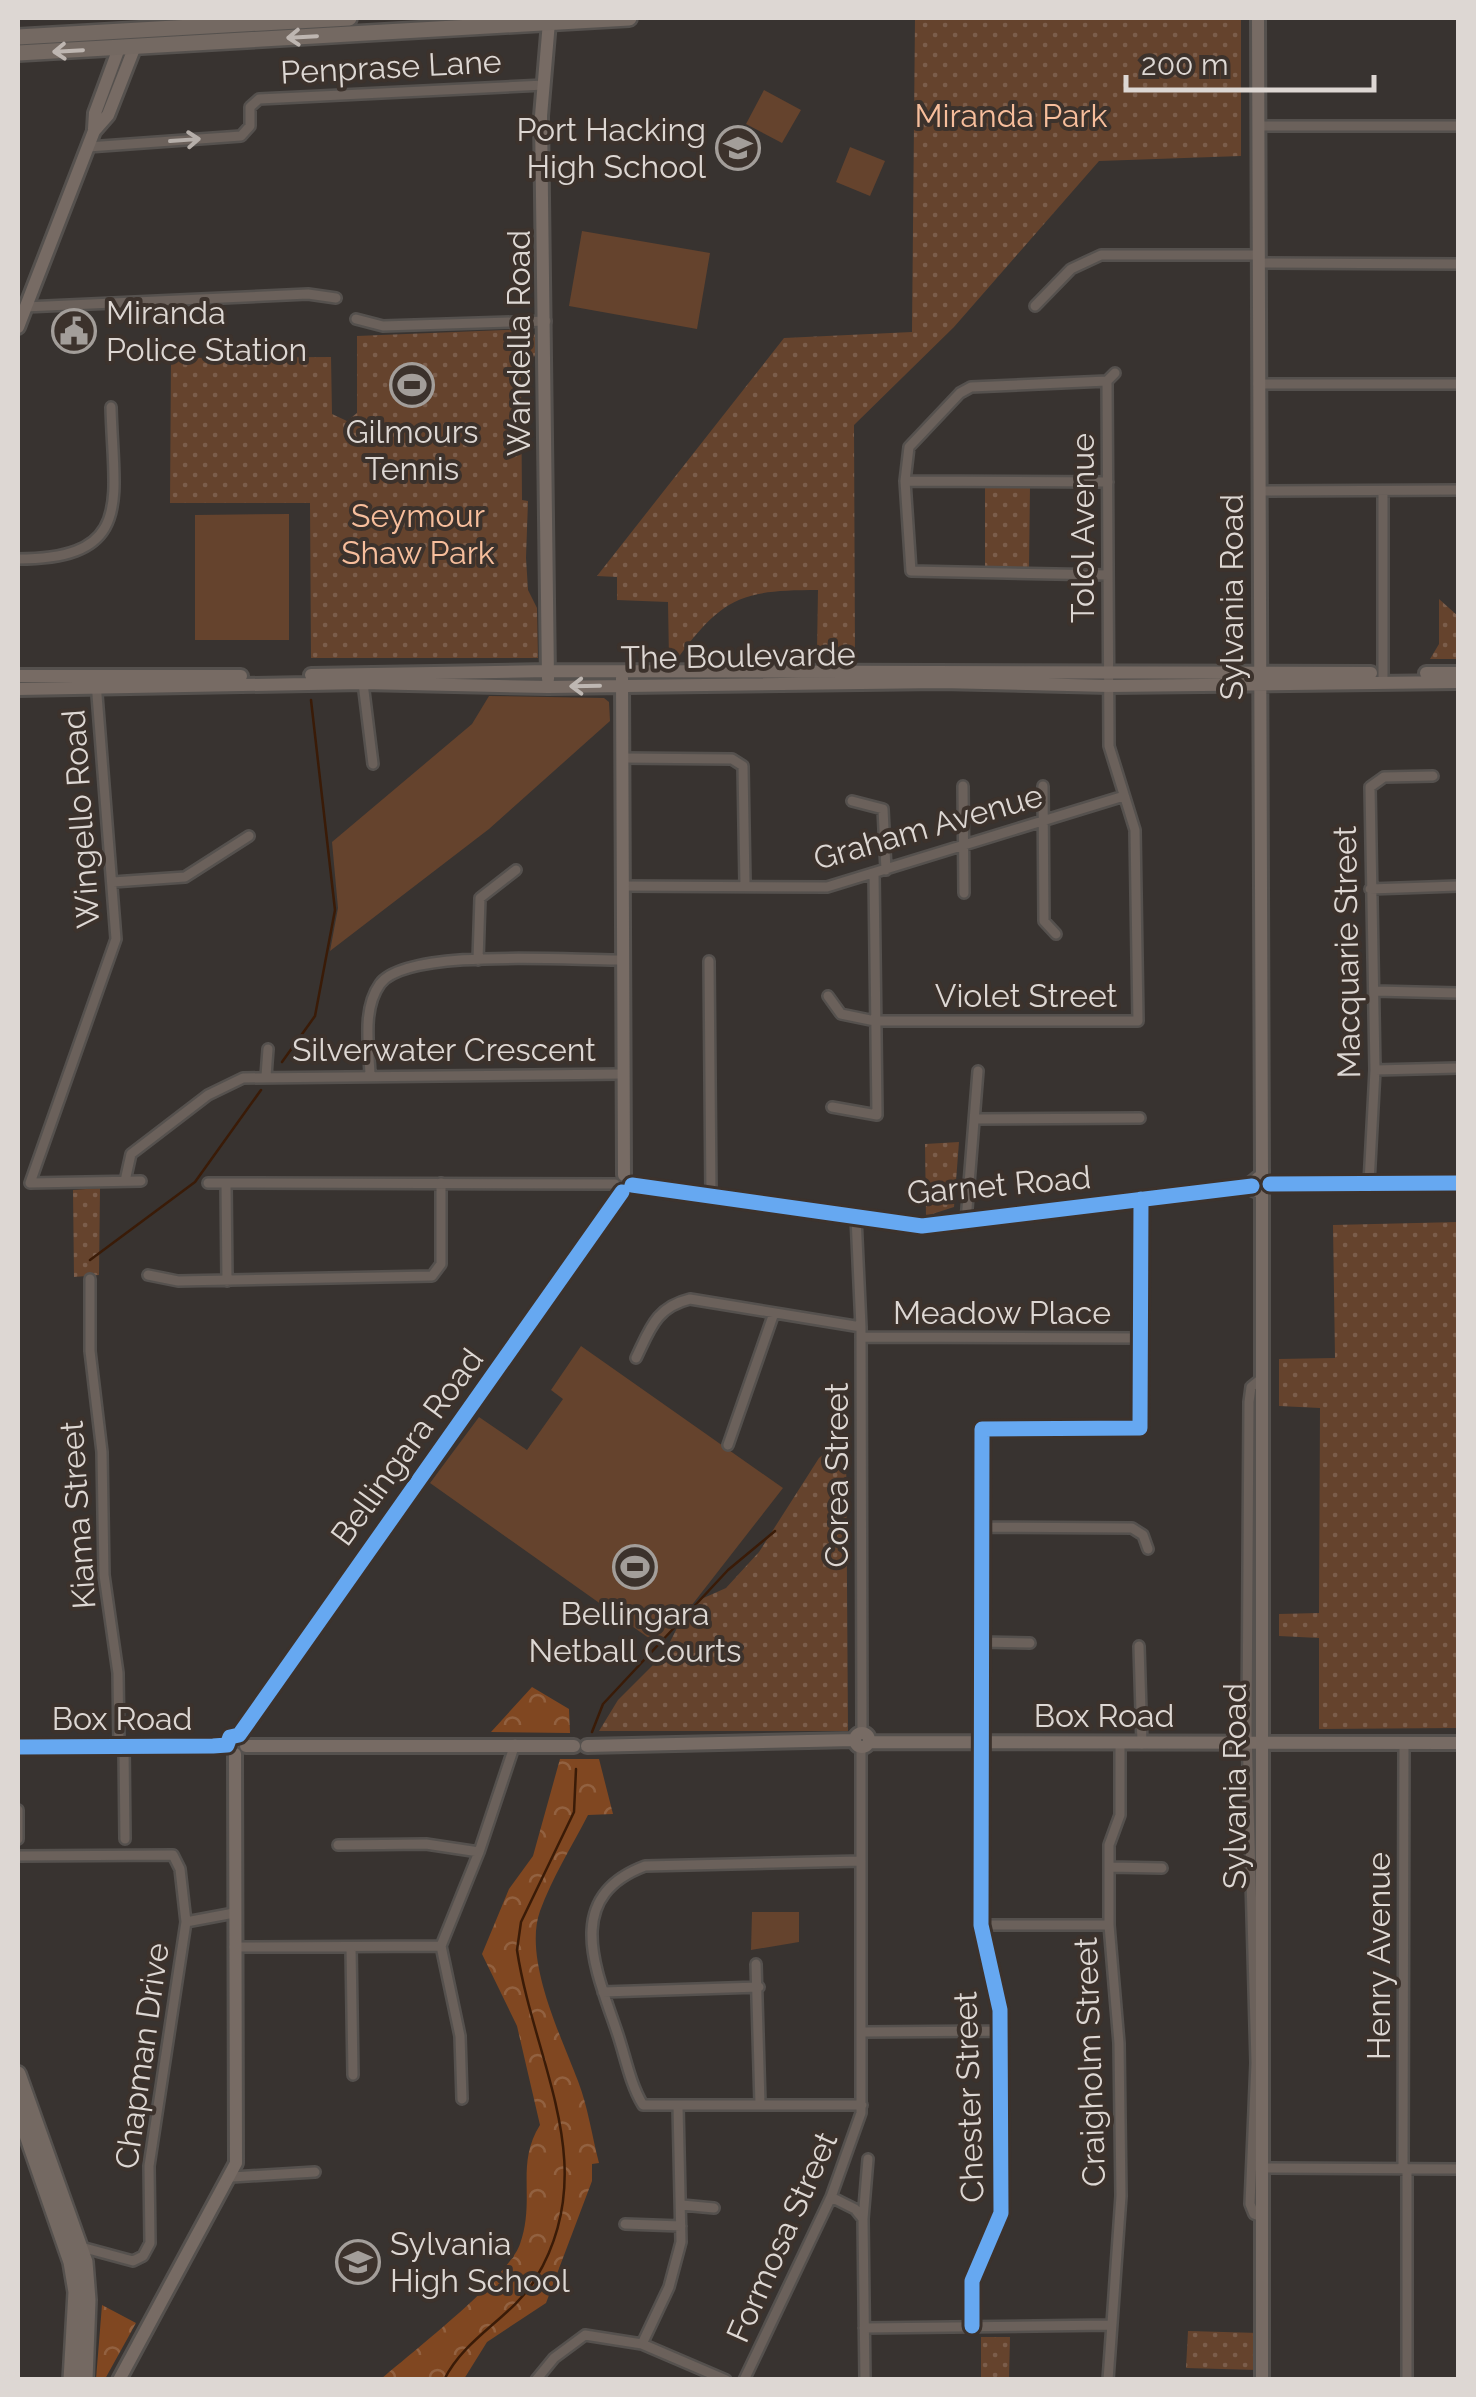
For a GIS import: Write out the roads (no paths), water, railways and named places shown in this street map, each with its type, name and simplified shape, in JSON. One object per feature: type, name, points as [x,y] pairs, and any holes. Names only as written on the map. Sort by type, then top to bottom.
[{"type":"main road","points":[[18,37],[349,18]]},
{"type":"main road","points":[[18,54],[130,31],[628,18]]},
{"type":"main road","points":[[18,2074],[80,2247],[88,2300],[85,2380]]},
{"type":"main road","points":[[18,2109],[72,2262],[76,2292],[71,2380]]},
{"type":"street","name":"Sylvania Road","points":[[1258,18],[1262,1184],[1256,1743],[1262,2380]]},
{"type":"street","name":"Wandella Road","points":[[544,20],[548,687]]},
{"type":"street","points":[[18,327],[94,131],[108,115],[130,31]]},
{"type":"street","name":"Penprase Lane","points":[[88,146],[241,136],[250,126],[250,107],[259,98],[544,84]]},
{"type":"street","points":[[1259,126],[1458,126]]},
{"type":"street","points":[[1035,306],[1072,269],[1102,254],[1458,264]]},
{"type":"street","points":[[25,308],[308,294],[336,298]]},
{"type":"street","points":[[356,319],[383,326],[546,322]]},
{"type":"street","name":"Tolol Avenue","points":[[905,481],[909,447],[970,387],[1111,377],[1108,680]]},
{"type":"street","points":[[1258,384],[1458,384]]},
{"type":"street","points":[[18,558],[74,555],[108,525],[113,503],[111,407]]},
{"type":"street","points":[[1108,482],[905,481],[911,571],[1108,575]]},
{"type":"street","points":[[1259,491],[1458,490]]},
{"type":"street","points":[[1383,491],[1383,677]]},
{"type":"street","name":"The Boulevarde","points":[[18,690],[96,683],[548,671],[622,679],[1108,680],[1458,673]]},
{"type":"street","name":"The Boulevarde","points":[[18,676],[96,683],[548,687],[622,679]]},
{"type":"street","name":"The Boulevarde","points":[[1383,677],[1458,682]]},
{"type":"street","points":[[622,679],[623,1184]]},
{"type":"street","name":"Violet Street","points":[[874,1021],[1138,1021],[1135,830],[1109,746],[1108,680]]},
{"type":"street","name":"Wingello Road","points":[[96,683],[114,953],[33,1164],[30,1182],[125,1181]]},
{"type":"street","points":[[363,683],[373,764]]},
{"type":"street","points":[[622,758],[732,759],[743,766],[745,884]]},
{"type":"street","name":"Macquarie Street","points":[[1369,1184],[1376,1070],[1370,787],[1384,778],[1434,776]]},
{"type":"street","points":[[963,786],[960,848],[964,893]]},
{"type":"street","points":[[1043,786],[1044,921],[1056,934]]},
{"type":"street","name":"Graham Avenue","points":[[622,886],[745,884],[818,888],[1124,796]]},
{"type":"street","points":[[852,801],[883,809],[886,870]]},
{"type":"street","points":[[112,882],[185,877],[249,836]]},
{"type":"street","points":[[478,960],[480,898],[516,870]]},
{"type":"street","points":[[832,1107],[877,1114],[874,873]]},
{"type":"street","points":[[1370,889],[1458,886]]},
{"type":"street","points":[[370,1075],[369,1008],[386,978],[419,962],[622,960]]},
{"type":"street","points":[[709,961],[710,1196]]},
{"type":"street","points":[[1375,991],[1458,993]]},
{"type":"street","points":[[828,996],[841,1014],[874,1021]]},
{"type":"street","name":"Silverwater Crescent","points":[[266,1076],[268,1049]]},
{"type":"street","points":[[1376,1070],[1458,1068]]},
{"type":"street","points":[[966,1221],[978,1071]]},
{"type":"street","name":"Silverwater Crescent","points":[[125,1181],[131,1154],[234,1080],[266,1076],[622,1074]]},
{"type":"street","points":[[975,1119],[1140,1118]]},
{"type":"street","points":[[125,1181],[141,1181]]},
{"type":"street","name":"Garnet Road","points":[[208,1183],[623,1184],[922,1226],[1262,1184],[1458,1182]]},
{"type":"street","points":[[226,1183],[227,1281]]},
{"type":"street","points":[[148,1274],[178,1281],[432,1276],[441,1264],[441,1183]]},
{"type":"street","name":"Bellingara Road","points":[[237,1745],[623,1184]]},
{"type":"street","points":[[1141,1198],[1142,1338]]},
{"type":"street","name":"Corea Street","points":[[856,1217],[861,1332],[862,2109]]},
{"type":"street","name":"Kiama Street","points":[[90,1279],[90,1350],[102,1452],[104,1576],[118,1673],[125,1840]]},
{"type":"street","name":"Meadow Place","points":[[636,1358],[656,1315],[673,1303],[690,1300],[861,1332],[1142,1338]]},
{"type":"street","points":[[728,1446],[774,1313]]},
{"type":"street","name":"Chester Street","points":[[972,2326],[972,2281],[1000,2213],[998,1994],[984,1954],[980,1925],[982,1430],[1140,1428],[1142,1338]]},
{"type":"street","points":[[982,1527],[1132,1528],[1144,1535],[1148,1548]]},
{"type":"street","points":[[982,1642],[1030,1642]]},
{"type":"street","points":[[1140,1646],[1142,1744]]},
{"type":"street","name":"Box Road","points":[[18,1747],[581,1746],[861,1740],[1458,1743]]},
{"type":"street","points":[[1256,1743],[1256,2063],[1250,2204],[1254,2214],[1262,2216]]},
{"type":"street","name":"Henry Avenue","points":[[1404,1743],[1407,2380]]},
{"type":"street","points":[[462,2099],[460,2036],[441,1946],[479,1852],[515,1744]]},
{"type":"street","name":"Craigholm Street","points":[[1108,2380],[1121,2196],[1119,2043],[1109,1925],[1109,1845],[1120,1815],[1120,1744]]},
{"type":"street","points":[[119,2380],[232,2178],[237,2156],[237,1745]]},
{"type":"street","points":[[18,1810],[18,1839]]},
{"type":"street","points":[[338,1845],[426,1844],[479,1852]]},
{"type":"street","name":"Chapman Drive","points":[[18,1856],[175,1856],[186,1922],[149,2166],[150,2243],[142,2256],[132,2261],[80,2247]]},
{"type":"street","points":[[861,1861],[675,1862],[633,1870],[612,1885],[594,1915],[591,1950],[643,2105],[760,2104],[862,2109]]},
{"type":"street","points":[[1110,1867],[1162,1868]]},
{"type":"street","points":[[186,1922],[234,1912]]},
{"type":"street","points":[[980,1925],[1109,1925]]},
{"type":"street","points":[[234,1947],[441,1946]]},
{"type":"street","points":[[351,1947],[354,2075]]},
{"type":"street","points":[[756,1964],[760,2104]]},
{"type":"street","points":[[603,1992],[759,1986]]},
{"type":"street","points":[[864,2032],[1000,2031]]},
{"type":"street","points":[[642,2344],[674,2272],[682,2226],[678,2106]]},
{"type":"street","name":"Formosa Street","points":[[744,2380],[831,2197],[862,2109]]},
{"type":"street","points":[[866,2380],[863,2219],[868,2159]]},
{"type":"street","points":[[1262,2168],[1458,2169]]},
{"type":"street","points":[[232,2178],[314,2172]]},
{"type":"street","points":[[831,2197],[855,2209],[863,2219]]},
{"type":"street","points":[[682,2205],[714,2208]]},
{"type":"street","points":[[625,2224],[682,2226]]},
{"type":"street","points":[[864,2328],[1111,2325]]},
{"type":"street","points":[[536,2380],[554,2358],[584,2334],[642,2344],[726,2380]]},
{"type":"waterway","points":[[282,1062],[315,1016],[335,910],[311,700]]},
{"type":"waterway","points":[[90,1260],[195,1182],[261,1090]]},
{"type":"waterway","points":[[592,1732],[603,1704],[728,1570],[775,1531]]},
{"type":"waterway","points":[[444,2380],[464,2351],[515,2305],[536,2278],[555,2237],[564,2196],[564,2155],[558,2115],[517,1950],[521,1922],[574,1812],[576,1769]]},
{"type":"place","name":"Port Hacking High School","points":[[738,148]]},
{"type":"place","name":"Miranda Police Station","points":[[74,331]]},
{"type":"place","name":"Gilmours Tennis","points":[[412,385]]},
{"type":"place","name":"Bellingara Netball Courts","points":[[635,1567]]},
{"type":"place","name":"Sylvania High School","points":[[358,2262]]},
{"type":"park label","name":"Miranda Park","points":[[1011,116]]},
{"type":"park label","name":"Seymour Shaw Park","points":[[418,534]]}]
